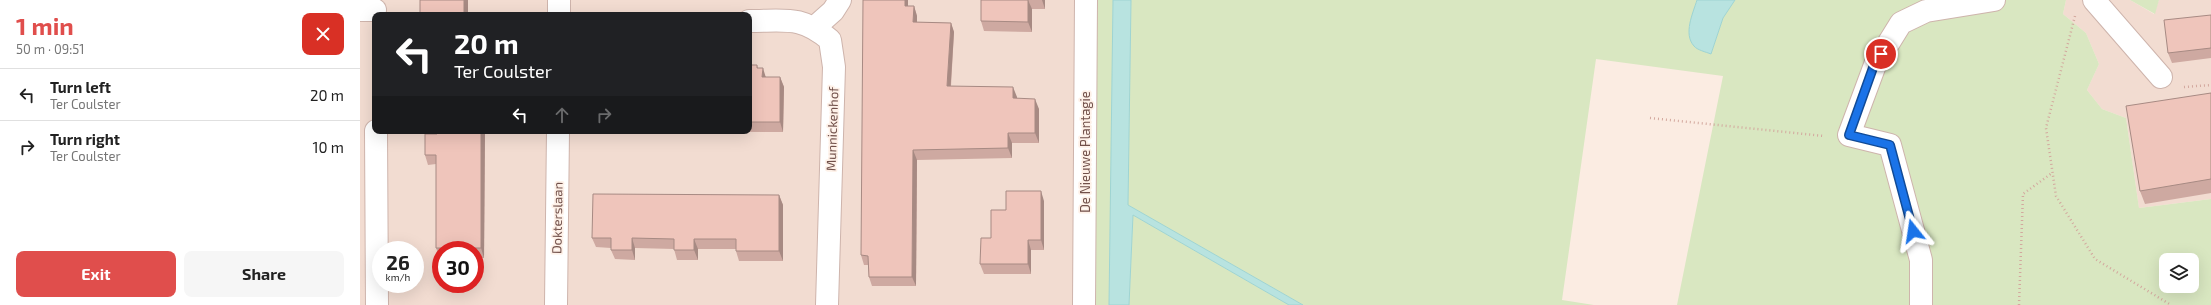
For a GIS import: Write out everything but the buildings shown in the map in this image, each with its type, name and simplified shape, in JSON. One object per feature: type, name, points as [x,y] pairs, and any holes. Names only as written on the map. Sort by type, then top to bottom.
[{"type":"street","points":[[559,0],[559,12]]},
{"type":"street","points":[[815,28],[833,11],[840,0]]},
{"type":"street","name":"De Nieuwe Plantagie","points":[[1084,305],[1086,0]]},
{"type":"street","points":[[1921,305],[1920,260],[1890,145],[1849,135],[1874,65],[1901,23],[1926,11],[1994,0]]},
{"type":"street","points":[[2094,0],[2161,77]]},
{"type":"street","name":"Munnickenhof","points":[[752,21],[794,20],[815,28],[830,40],[834,67],[828,305]]},
{"type":"street","points":[[376,134],[377,305]]},
{"type":"street","name":"Dokterslaan","points":[[556,305],[558,134]]},
{"type":"path","points":[[2075,15],[2046,128],[2056,196],[2096,259],[2171,305]]},
{"type":"path","points":[[1650,118],[1828,136],[1849,135]]},
{"type":"path","points":[[2019,305],[2023,194],[2052,173]]},
{"type":"shaded area","points":[[360,0],[1103,0],[1100,305],[360,305]]},
{"type":"shaded area","points":[[2066,0],[2130,0],[2154,14],[2159,0],[2211,0],[2211,199],[2139,208],[2126,118],[2102,109],[2087,90],[2099,64],[2086,33],[2063,14]]},
{"type":"green space","points":[[1092,0],[1113,0],[1109,305],[1093,305]]},
{"type":"green space","points":[[1131,0],[1697,0],[1689,27],[1711,54],[1723,18],[1735,0],[2066,0],[2063,14],[2086,33],[2099,64],[2087,90],[2102,109],[2126,118],[2139,208],[2211,199],[2211,305],[1677,305],[1723,76],[1596,59],[1562,300],[1594,305],[1303,305],[1128,205]]},
{"type":"green space","points":[[2130,0],[2159,0],[2155,14]]},
{"type":"green space","points":[[1133,215],[1289,305],[1129,305]]},
{"type":"water","points":[[1113,0],[1131,0],[1128,205],[1303,305],[1289,305],[1133,215],[1129,305],[1109,305]]},
{"type":"water","points":[[1697,0],[1735,0],[1723,18],[1711,54],[1695,47],[1689,36],[1691,17]]},
{"type":"route","points":[[1881,54],[1874,65],[1849,135],[1890,145],[1913,231]]}]
